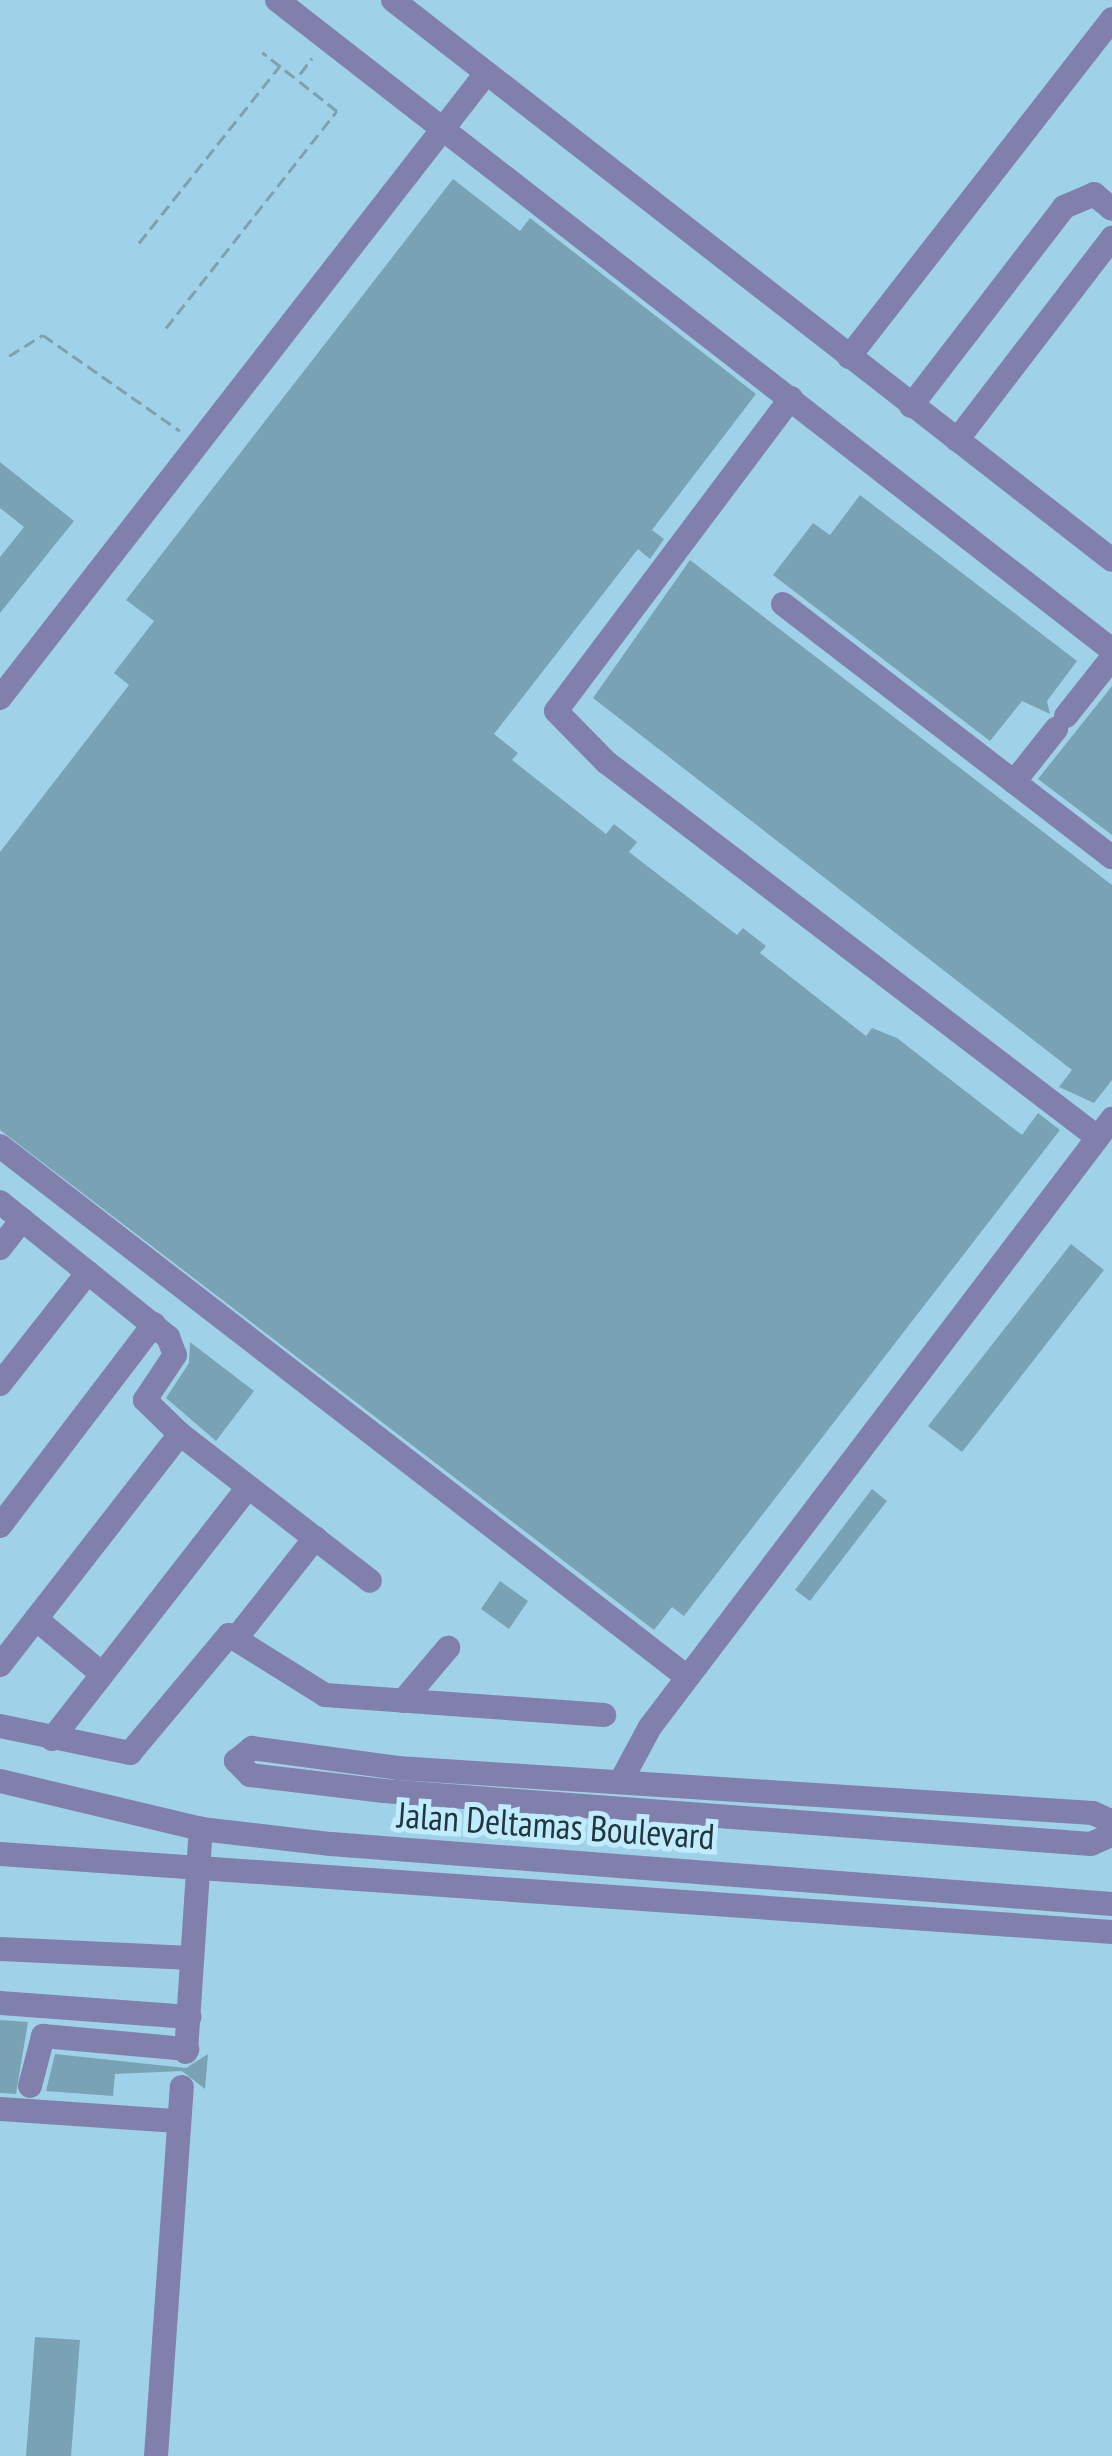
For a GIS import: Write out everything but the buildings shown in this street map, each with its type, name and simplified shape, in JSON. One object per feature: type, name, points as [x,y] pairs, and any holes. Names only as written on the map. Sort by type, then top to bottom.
[{"type":"street","points":[[277,0],[791,398],[1112,654],[1014,782]]},
{"type":"street","points":[[394,0],[484,76],[849,357],[922,393],[967,426],[1112,560]]},
{"type":"street","points":[[849,357],[1112,19]]},
{"type":"street","points":[[0,698],[484,76]]},
{"type":"street","points":[[922,393],[1064,207],[1094,194],[1112,208]]},
{"type":"street","points":[[967,426],[1112,238]]},
{"type":"street","points":[[621,1781],[687,1676],[1105,1128],[606,762],[556,711],[791,398]]},
{"type":"street","points":[[782,604],[1112,857]]},
{"type":"street","points":[[0,1146],[687,1676]]},
{"type":"street","points":[[0,1202],[154,1324],[175,1355],[145,1404],[370,1581]]},
{"type":"street","points":[[0,1248],[22,1220]]},
{"type":"street","points":[[0,1384],[88,1272]]},
{"type":"street","points":[[0,1526],[154,1324]]},
{"type":"street","points":[[0,1665],[180,1434]]},
{"type":"street","points":[[52,1738],[248,1486]]},
{"type":"street","points":[[0,1726],[130,1753],[220,1641],[238,1636],[315,1538]]},
{"type":"street","points":[[36,1619],[102,1674]]},
{"type":"street","points":[[238,1636],[319,1693],[604,1715]]},
{"type":"street","points":[[404,1701],[448,1648]]},
{"type":"street","points":[[252,1748],[621,1781],[1093,1813],[1108,1820],[1111,1835],[1091,1844],[384,1791],[250,1775],[236,1755],[252,1748]]},
{"type":"street","name":"Jalan Deltamas Boulevard","points":[[0,1781],[201,1829],[1112,1904]]},
{"type":"street","points":[[30,2086],[43,2036],[187,2050],[194,1872],[201,1829]]},
{"type":"street","points":[[0,1854],[194,1872],[1112,1932]]},
{"type":"street","points":[[0,1948],[191,1958]]},
{"type":"street","points":[[0,2003],[188,2017]]},
{"type":"street","points":[[156,2456],[182,2087]]},
{"type":"street","points":[[0,2110],[178,2121]]},
{"type":"path","points":[[298,76],[326,39]]},
{"type":"path","points":[[166,328],[337,111],[282,63],[262,52]]},
{"type":"path","points":[[140,243],[282,63]]},
{"type":"path","points":[[9,356],[43,335],[199,445]]},
{"type":"shaded area","points":[[0,0],[1112,0],[1112,2456],[0,2456]]}]
